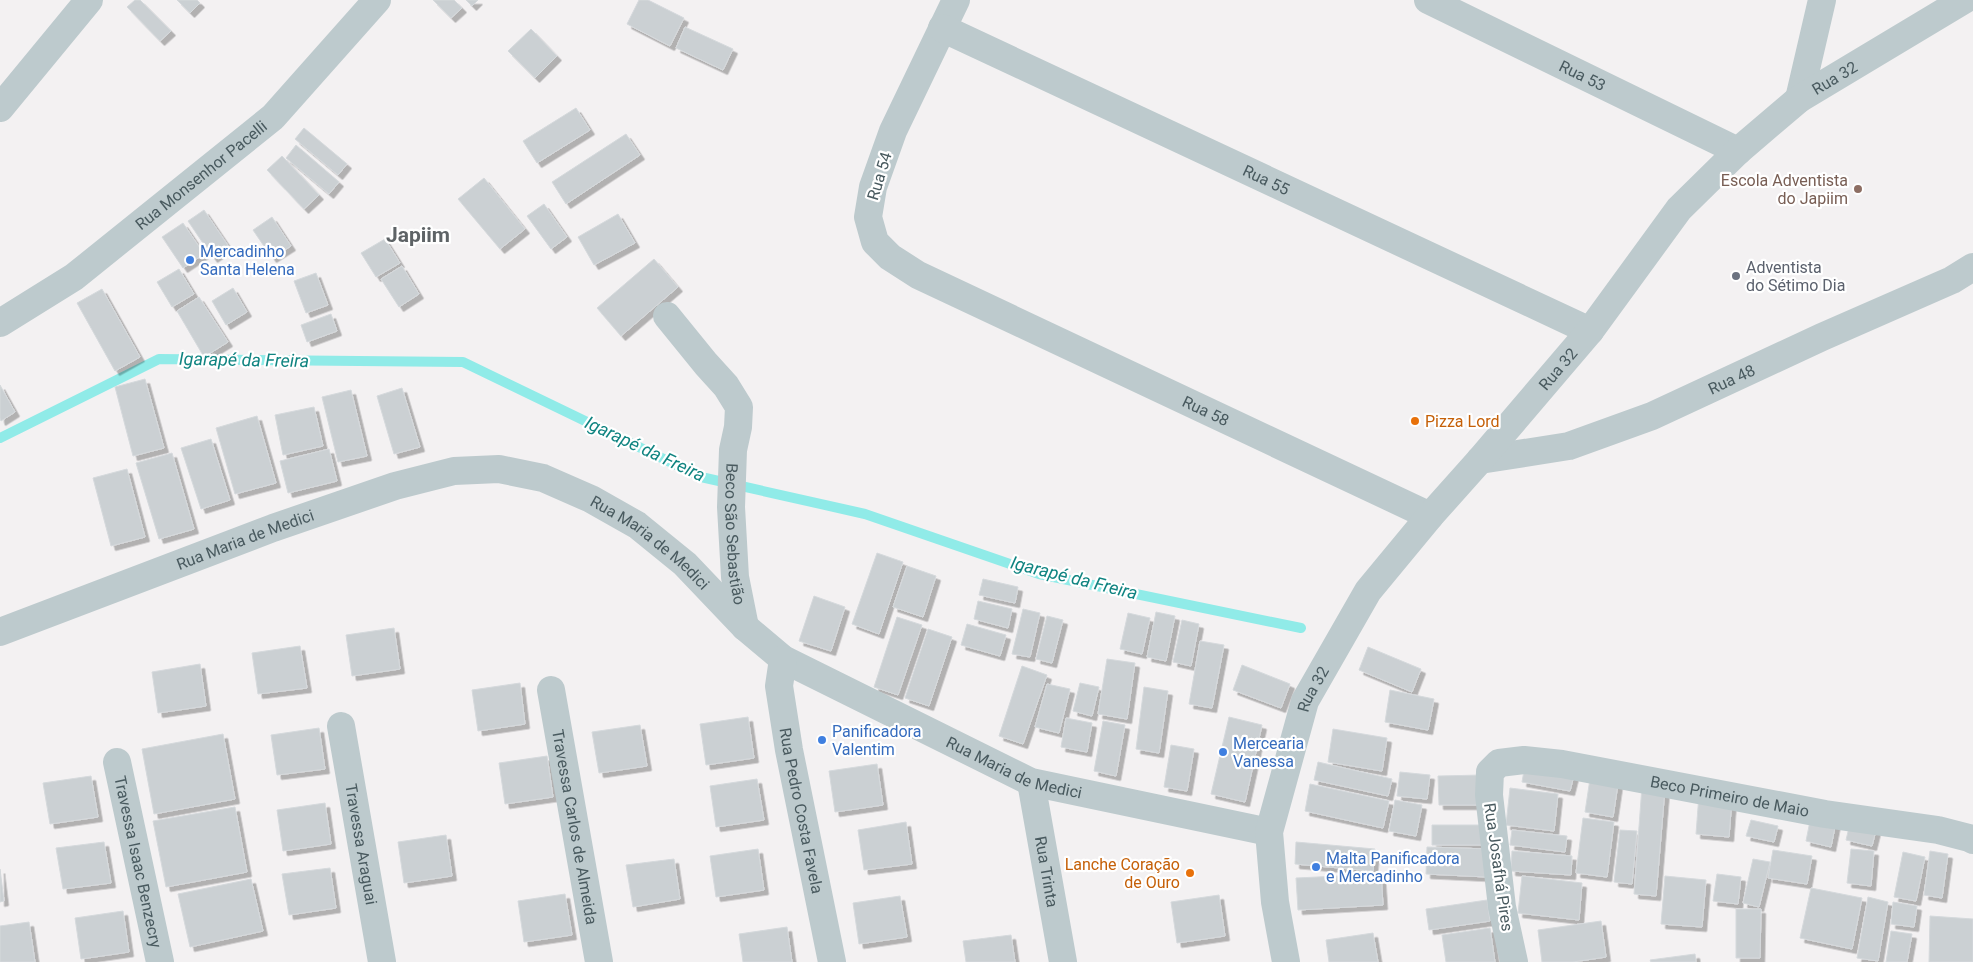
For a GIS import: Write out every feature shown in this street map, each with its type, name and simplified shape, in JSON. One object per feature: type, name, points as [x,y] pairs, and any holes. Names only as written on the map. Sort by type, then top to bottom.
[{"type":"street","points":[[0,108],[89,0]]},
{"type":"street","name":"Rua Monsenhor Pacelli","points":[[0,323],[74,277],[273,118],[377,0]]},
{"type":"street","name":"Rua 54","points":[[956,0],[893,131],[873,187],[868,217],[875,242],[890,257],[918,275],[981,304]]},
{"type":"street","name":"Rua 53","points":[[1428,0],[1738,150]]},
{"type":"street","points":[[1799,99],[1822,0]]},
{"type":"street","name":"Rua 32","points":[[1269,832],[1305,702],[1368,591],[1430,516],[1590,331],[1679,210],[1738,150],[1799,99],[1964,0]]},
{"type":"street","name":"Rua 55","points":[[942,28],[1590,331]]},
{"type":"street","name":"Rua 48","points":[[1480,460],[1568,446],[1652,416],[1822,337],[1952,280],[1973,267]]},
{"type":"street","name":"Rua 58","points":[[981,304],[1430,516]]},
{"type":"street","name":"Beco São Sebastião","points":[[667,316],[726,386],[739,407],[738,427],[733,450],[731,507],[735,577],[745,627]]},
{"type":"street","name":"Rua Maria de Medici","points":[[0,632],[273,528],[395,486],[454,471],[499,469],[543,478],[591,499],[637,525],[685,564],[745,627],[783,659],[1031,782],[1269,832]]},
{"type":"street","name":"Rua Pedro Costa Favela","points":[[783,659],[779,686],[789,750],[832,962]]},
{"type":"street","name":"Travessa Carlos de Almeida","points":[[551,690],[599,962]]},
{"type":"street","name":"Travessa Araguai","points":[[341,726],[382,962]]},
{"type":"street","name":"Beco Primeiro de Maio","points":[[1490,772],[1499,763],[1524,760],[1562,764],[1825,814],[1938,830],[1973,840]]},
{"type":"street","name":"Travessa Isaac Benzecry","points":[[118,762],[160,962]]},
{"type":"street","name":"Rua Josafhá Pires","points":[[1490,772],[1489,795],[1502,907],[1514,962]]},
{"type":"street","name":"Rua Trinta","points":[[1031,782],[1063,962]]},
{"type":"street","points":[[1269,832],[1275,902],[1286,962]]},
{"type":"building","points":[[135,0],[140,0],[171,31],[160,41],[127,7]]},
{"type":"building","points":[[177,0],[197,0],[200,3],[190,13]]},
{"type":"building","points":[[433,0],[454,0],[462,8],[451,18]]},
{"type":"building","points":[[466,0],[478,0],[472,6]]},
{"type":"building","points":[[639,0],[648,0],[684,18],[670,46],[627,24]]},
{"type":"building","points":[[685,27],[733,49],[723,70],[676,48]]},
{"type":"building","points":[[531,29],[557,56],[535,78],[508,51]]},
{"type":"building","points":[[576,108],[590,130],[537,163],[523,141]]},
{"type":"building","points":[[304,128],[347,164],[338,175],[295,139]]},
{"type":"building","points":[[626,134],[640,155],[566,204],[552,182]]},
{"type":"building","points":[[296,145],[339,182],[329,194],[286,158]]},
{"type":"building","points":[[282,156],[319,195],[304,209],[267,170]]},
{"type":"building","points":[[484,178],[525,229],[500,249],[458,199]]},
{"type":"building","points":[[544,204],[567,237],[551,249],[527,216]]},
{"type":"building","points":[[204,210],[229,247],[213,258],[188,221]]},
{"type":"building","points":[[618,214],[635,243],[594,265],[578,237]]},
{"type":"building","points":[[272,217],[291,246],[272,258],[253,230]]},
{"type":"building","points":[[183,223],[204,254],[183,268],[162,237]]},
{"type":"building","points":[[385,239],[400,263],[376,277],[361,253]]},
{"type":"building","points":[[654,259],[678,287],[621,336],[597,308]]},
{"type":"building","points":[[402,266],[419,294],[399,307],[381,279]]},
{"type":"building","points":[[179,269],[194,294],[172,307],[157,282]]},
{"type":"building","points":[[316,273],[328,305],[306,313],[294,281]]},
{"type":"building","points":[[233,288],[247,312],[226,325],[212,301]]},
{"type":"building","points":[[102,289],[140,357],[115,371],[77,303]]},
{"type":"building","points":[[199,297],[228,342],[204,357],[177,311]]},
{"type":"building","points":[[331,314],[337,331],[307,342],[301,325]]},
{"type":"building","points":[[145,379],[164,448],[133,456],[115,387]]},
{"type":"building","points":[[0,385],[15,412],[1,421],[0,418]]},
{"type":"building","points":[[402,388],[420,447],[394,454],[377,396]]},
{"type":"building","points":[[351,390],[367,456],[338,462],[322,397]]},
{"type":"building","points":[[314,407],[323,446],[283,455],[275,415]]},
{"type":"building","points":[[257,416],[276,483],[235,494],[216,428]]},
{"type":"building","points":[[211,439],[230,500],[201,509],[181,448]]},
{"type":"building","points":[[329,449],[337,481],[288,493],[280,461]]},
{"type":"building","points":[[172,453],[194,529],[159,539],[136,463]]},
{"type":"building","points":[[127,469],[145,537],[111,546],[93,478]]},
{"type":"building","points":[[877,553],[903,562],[879,634],[852,624]]},
{"type":"building","points":[[907,566],[936,576],[923,617],[893,607]]},
{"type":"building","points":[[983,579],[1018,587],[1015,603],[979,595]]},
{"type":"building","points":[[814,596],[845,607],[831,651],[799,641]]},
{"type":"building","points":[[978,601],[1012,609],[1008,628],[974,619]]},
{"type":"building","points":[[1023,609],[1040,613],[1030,657],[1012,654]]},
{"type":"building","points":[[1156,612],[1175,616],[1166,661],[1147,657]]},
{"type":"building","points":[[1128,613],[1150,618],[1142,654],[1120,649]]},
{"type":"building","points":[[1047,616],[1063,620],[1052,663],[1036,659]]},
{"type":"building","points":[[897,617],[922,625],[898,695],[874,687]]},
{"type":"building","points":[[1182,620],[1199,624],[1191,666],[1173,662]]},
{"type":"building","points":[[967,624],[1006,635],[1000,656],[961,645]]},
{"type":"building","points":[[394,628],[400,669],[352,676],[346,635]]},
{"type":"building","points":[[928,629],[952,637],[929,706],[905,698]]},
{"type":"building","points":[[1200,641],[1224,645],[1212,708],[1189,704]]},
{"type":"building","points":[[300,646],[307,688],[258,694],[252,653]]},
{"type":"building","points":[[1368,647],[1421,669],[1412,692],[1359,670]]},
{"type":"building","points":[[1107,659],[1135,663],[1127,719],[1098,714]]},
{"type":"building","points":[[200,664],[206,706],[158,713],[152,672]]},
{"type":"building","points":[[1242,665],[1290,684],[1281,708],[1233,690]]},
{"type":"building","points":[[1022,666],[1047,675],[1023,744],[999,736]]},
{"type":"building","points":[[520,683],[525,724],[478,731],[472,690]]},
{"type":"building","points":[[1080,683],[1099,687],[1092,716],[1073,711]]},
{"type":"building","points":[[1047,684],[1070,689],[1059,733],[1035,727]]},
{"type":"building","points":[[1144,687],[1168,691],[1159,753],[1136,749]]},
{"type":"building","points":[[1390,690],[1434,699],[1428,730],[1385,722]]},
{"type":"building","points":[[748,717],[754,758],[706,765],[700,724]]},
{"type":"building","points":[[1229,717],[1262,725],[1245,802],[1211,794]]},
{"type":"building","points":[[1066,718],[1092,723],[1087,752],[1061,747]]},
{"type":"building","points":[[1103,721],[1125,725],[1116,776],[1094,771]]},
{"type":"building","points":[[640,725],[647,766],[599,773],[592,732]]},
{"type":"building","points":[[319,728],[325,769],[277,775],[271,735]]},
{"type":"building","points":[[1333,729],[1387,738],[1382,771],[1328,762]]},
{"type":"building","points":[[223,734],[235,799],[154,814],[142,749]]},
{"type":"building","points":[[1171,745],[1194,749],[1187,791],[1164,787]]},
{"type":"building","points":[[547,756],[553,797],[505,804],[499,763]]},
{"type":"building","points":[[1318,762],[1392,779],[1388,796],[1314,780]]},
{"type":"building","points":[[877,764],[883,805],[835,812],[829,771]]},
{"type":"building","points":[[1525,765],[1574,775],[1570,791],[1522,782]]},
{"type":"building","points":[[1400,772],[1430,775],[1427,799],[1397,796]]},
{"type":"building","points":[[1591,772],[1619,777],[1613,817],[1585,812]]},
{"type":"building","points":[[1481,775],[1481,805],[1439,805],[1438,776]]},
{"type":"building","points":[[91,776],[98,817],[50,824],[43,783]]},
{"type":"building","points":[[757,779],[764,820],[716,827],[710,786]]},
{"type":"building","points":[[1310,784],[1389,801],[1383,828],[1305,811]]},
{"type":"building","points":[[1642,786],[1665,788],[1656,896],[1634,894]]},
{"type":"building","points":[[1510,788],[1558,794],[1554,831],[1506,825]]},
{"type":"building","points":[[1699,794],[1732,798],[1729,837],[1696,834]]},
{"type":"building","points":[[1395,800],[1422,805],[1416,836],[1389,831]]},
{"type":"building","points":[[325,803],[331,844],[283,851],[277,810]]},
{"type":"building","points":[[235,807],[247,872],[166,887],[153,821]]},
{"type":"building","points":[[1811,816],[1836,822],[1831,847],[1806,841]]},
{"type":"building","points":[[1583,818],[1614,822],[1607,877],[1576,873]]},
{"type":"building","points":[[1751,820],[1778,826],[1774,842],[1746,836]]},
{"type":"building","points":[[906,822],[912,864],[864,870],[858,830]]},
{"type":"building","points":[[1850,823],[1876,830],[1872,846],[1846,840]]},
{"type":"building","points":[[1432,825],[1483,825],[1483,845],[1432,845]]},
{"type":"building","points":[[1512,830],[1567,836],[1565,852],[1510,845]]},
{"type":"building","points":[[1620,830],[1637,831],[1632,884],[1614,882]]},
{"type":"building","points":[[446,835],[452,876],[404,883],[398,842]]},
{"type":"building","points":[[104,842],[111,883],[63,889],[56,848]]},
{"type":"building","points":[[1296,842],[1375,849],[1373,871],[1295,864]]},
{"type":"building","points":[[1427,847],[1488,849],[1487,877],[1426,874]]},
{"type":"building","points":[[758,849],[764,890],[716,897],[710,856]]},
{"type":"building","points":[[1851,849],[1874,851],[1871,886],[1847,883]]},
{"type":"building","points":[[1773,850],[1812,856],[1807,884],[1768,878]]},
{"type":"building","points":[[1512,851],[1572,856],[1571,875],[1511,871]]},
{"type":"building","points":[[1930,851],[1948,854],[1942,898],[1924,895]]},
{"type":"building","points":[[1903,852],[1925,857],[1916,901],[1894,897]]},
{"type":"building","points":[[674,859],[680,899],[633,907],[626,865]]},
{"type":"building","points":[[1753,859],[1770,862],[1759,907],[1743,903]]},
{"type":"building","points":[[330,868],[336,908],[289,915],[282,874]]},
{"type":"building","points":[[0,869],[4,901],[0,902]]},
{"type":"building","points":[[1381,874],[1383,905],[1298,910],[1296,878]]},
{"type":"building","points":[[1717,874],[1741,877],[1738,904],[1713,901]]},
{"type":"building","points":[[1522,876],[1582,883],[1579,920],[1518,913]]},
{"type":"building","points":[[1665,876],[1706,880],[1702,927],[1661,924]]},
{"type":"building","points":[[251,879],[263,931],[190,947],[178,894]]},
{"type":"building","points":[[1811,888],[1862,898],[1852,949],[1800,938]]},
{"type":"building","points":[[565,894],[572,935],[524,942],[518,901]]},
{"type":"building","points":[[1219,895],[1225,936],[1177,943],[1171,902]]},
{"type":"building","points":[[900,896],[907,937],[859,944],[853,903]]},
{"type":"building","points":[[1868,897],[1888,902],[1878,961],[1857,958]]},
{"type":"building","points":[[1487,900],[1490,921],[1429,930],[1426,909]]},
{"type":"building","points":[[1893,902],[1917,906],[1914,927],[1891,924]]},
{"type":"building","points":[[1736,909],[1761,909],[1760,958],[1736,958]]},
{"type":"building","points":[[123,911],[129,952],[81,959],[75,918]]},
{"type":"building","points":[[1930,916],[1973,919],[1973,962],[1929,962]]},
{"type":"building","points":[[1601,921],[1606,957],[1573,962],[1542,962],[1538,930]]},
{"type":"building","points":[[29,922],[35,962],[0,962],[0,926]]},
{"type":"building","points":[[787,927],[792,962],[743,962],[739,934]]},
{"type":"building","points":[[1490,928],[1495,962],[1446,962],[1442,935]]},
{"type":"building","points":[[1891,931],[1912,934],[1907,962],[1886,962]]},
{"type":"building","points":[[1373,933],[1378,962],[1329,962],[1326,940]]},
{"type":"building","points":[[1011,935],[1015,962],[966,962],[963,941]]},
{"type":"building","points":[[1695,954],[1696,962],[1651,962],[1650,960]]},
{"type":"waterway","name":"Igarapé da Freira","points":[[0,438],[159,359],[463,362],[701,477],[865,514],[1039,574],[1301,628]]},
{"type":"place","name":"Escola Adventista do Japiim","points":[[1858,189]]},
{"type":"place","name":"Mercadinho Santa Helena","points":[[190,260]]},
{"type":"place","name":"Adventista do Sétimo Dia","points":[[1736,276]]},
{"type":"place","name":"Pizza Lord","points":[[1415,421]]},
{"type":"place","name":"Panificadora Valentim","points":[[822,740]]},
{"type":"place","name":"Mercearia Vanessa","points":[[1223,752]]},
{"type":"place","name":"Malta Panificadora e Mercadinho","points":[[1316,867]]},
{"type":"place","name":"Lanche Coração de Ouro","points":[[1190,873]]},
{"type":"district","name":"Japiim","points":[[418,235]]}]
